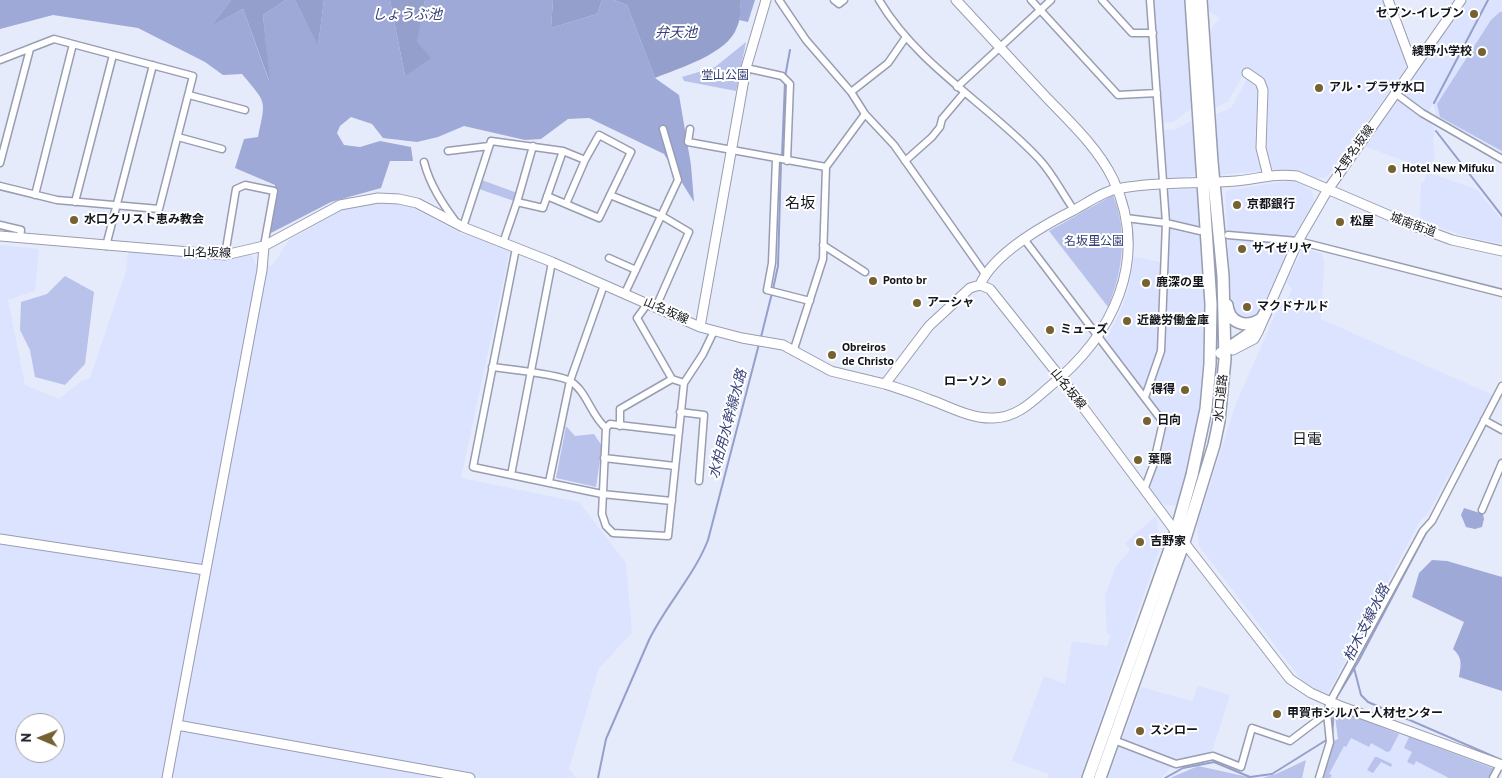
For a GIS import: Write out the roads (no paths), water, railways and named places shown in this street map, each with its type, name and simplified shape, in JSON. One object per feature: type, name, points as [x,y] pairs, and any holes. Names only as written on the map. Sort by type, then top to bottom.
[{"type":"highway","name":"水口道路","points":[[1088,778],[1176,532],[1202,435],[1208,387],[1211,335],[1191,0]]},
{"type":"highway","name":"水口道路","points":[[1100,778],[1184,542],[1214,445],[1219,421],[1225,355],[1223,276],[1214,182],[1201,0]]},
{"type":"highway","points":[[1223,276],[1230,316],[1239,323],[1246,324],[1263,316]]},
{"type":"highway","points":[[1202,435],[1208,416],[1214,360],[1225,355],[1255,330],[1263,316]]},
{"type":"street","points":[[700,327],[746,68],[766,0]]},
{"type":"street","points":[[779,0],[806,40],[851,92],[865,114],[894,144],[985,274],[980,285],[970,288],[929,326],[885,384]]},
{"type":"street","points":[[834,0],[838,4],[844,0]]},
{"type":"street","points":[[879,0],[894,24],[906,37],[957,88],[1037,158],[1074,210]]},
{"type":"street","name":"山名坂線","points":[[0,236],[225,255],[264,246],[328,210],[359,200],[378,198],[417,203],[460,226],[552,262],[700,327],[794,349],[831,371],[885,384],[975,416],[994,418],[1020,411],[1080,360],[1098,337],[1118,300],[1126,271],[1128,253],[1126,218],[1117,189],[1094,150],[956,0]]},
{"type":"street","points":[[1031,0],[1118,95],[1158,93]]},
{"type":"street","points":[[957,88],[1051,0]]},
{"type":"street","points":[[1102,0],[1132,33],[1153,32]]},
{"type":"street","points":[[1145,397],[1161,351],[1166,223],[1150,0]]},
{"type":"street","points":[[1388,0],[1413,67]]},
{"type":"street","name":"大野名坂線","points":[[1263,316],[1298,241],[1327,191],[1461,0]]},
{"type":"street","points":[[851,92],[888,63],[906,37]]},
{"type":"street","points":[[0,60],[54,39],[194,76],[159,209],[75,202],[0,186]]},
{"type":"street","points":[[35,195],[73,44]]},
{"type":"street","points":[[0,163],[30,48]]},
{"type":"street","points":[[75,202],[113,55]]},
{"type":"street","points":[[106,246],[153,65]]},
{"type":"street","points":[[746,68],[782,76],[790,84],[787,161]]},
{"type":"street","points":[[1247,73],[1260,82],[1263,90],[1261,148],[1268,176]]},
{"type":"street","points":[[905,161],[932,137],[940,127],[942,119],[964,93]]},
{"type":"street","points":[[1396,93],[1422,113],[1502,159]]},
{"type":"street","points":[[189,94],[245,110]]},
{"type":"street","points":[[794,349],[820,271],[826,167],[865,114]]},
{"type":"street","points":[[625,293],[678,180],[663,129]]},
{"type":"street","points":[[690,129],[688,142],[826,167]]},
{"type":"street","points":[[548,196],[566,204],[599,218],[631,152],[599,135],[585,160],[566,204]]},
{"type":"street","points":[[178,137],[222,149]]},
{"type":"street","points":[[460,226],[491,141],[564,151],[585,160]]},
{"type":"street","points":[[448,151],[489,146]]},
{"type":"street","points":[[503,243],[518,202],[533,146]]},
{"type":"street","points":[[518,202],[543,208],[564,151]]},
{"type":"street","points":[[776,159],[772,263],[767,290],[810,301]]},
{"type":"street","points":[[424,162],[439,199],[460,226]]},
{"type":"street","name":"城南街道","points":[[985,274],[1024,238],[1045,224],[1117,189],[1268,176],[1297,176],[1327,191],[1444,237],[1502,251]]},
{"type":"street","points":[[167,778],[262,270],[264,246],[274,191],[245,186],[236,190],[225,255]]},
{"type":"street","points":[[610,195],[662,216],[690,232],[652,305],[637,318],[672,379],[684,383]]},
{"type":"street","points":[[1126,218],[1166,223],[1200,231]]},
{"type":"street","points":[[0,225],[20,230],[20,238]]},
{"type":"street","points":[[1228,235],[1298,241],[1502,293]]},
{"type":"street","points":[[1024,238],[1145,397],[1163,425],[1147,486],[1144,490]]},
{"type":"street","points":[[823,245],[865,272]]},
{"type":"street","points":[[516,248],[473,467],[602,494],[672,501]]},
{"type":"street","points":[[608,258],[636,270]]},
{"type":"street","points":[[511,475],[552,262]]},
{"type":"street","points":[[549,482],[570,381],[604,285]]},
{"type":"street","name":"山名坂線","points":[[980,285],[990,289],[1061,378],[1144,490],[1285,672],[1302,688],[1330,702],[1501,765]]},
{"type":"street","points":[[679,432],[610,424],[606,428],[602,514],[606,526],[612,533],[668,536],[679,432],[680,412],[684,383],[703,354],[714,331]]},
{"type":"street","points":[[492,367],[532,372],[570,381],[583,396],[599,422],[606,428]]},
{"type":"street","points":[[620,426],[620,409],[672,379]]},
{"type":"street","points":[[1319,778],[1330,742],[1327,713],[1330,702],[1423,531],[1432,521],[1502,386]]},
{"type":"street","points":[[680,412],[704,415],[699,481]]},
{"type":"street","points":[[1484,420],[1502,430]]},
{"type":"street","points":[[604,458],[675,466]]},
{"type":"street","points":[[1482,510],[1502,463]]},
{"type":"street","points":[[0,540],[205,570]]},
{"type":"street","points":[[1114,740],[1176,764],[1213,756],[1241,767],[1252,728],[1290,741],[1327,713]]},
{"type":"street","points":[[177,725],[470,778]]},
{"type":"street","points":[[1493,778],[1501,765]]},
{"type":"water","points":[[231,0],[286,0],[263,15],[270,83],[243,9],[212,25]]},
{"type":"water","points":[[295,0],[324,0],[318,46]]},
{"type":"water","name":"しょうぶ池","points":[[390,0],[425,0],[417,42],[431,58],[405,76]]},
{"type":"water","points":[[553,0],[602,0],[597,14],[551,28]]},
{"type":"water","name":"弁天池","points":[[614,0],[741,0],[740,17],[732,37],[724,45],[702,59],[655,78],[627,5]]},
{"type":"waterway","points":[[1434,103],[1488,0]]},
{"type":"waterway","name":"水柏用水幹線水路","points":[[785,77],[790,50]]},
{"type":"waterway","name":"水柏用水幹線水路","points":[[782,157],[785,82]]},
{"type":"waterway","name":"柏木支線水路","points":[[1436,131],[1502,216]]},
{"type":"waterway","name":"水柏用水幹線水路","points":[[773,289],[778,266],[781,161]]},
{"type":"waterway","name":"水柏用水幹線水路","points":[[761,337],[772,293]]},
{"type":"waterway","name":"水柏用水幹線水路","points":[[598,778],[606,739],[649,640],[688,578],[708,540],[759,344]]},
{"type":"waterway","name":"柏木支線水路","points":[[1335,700],[1358,662],[1427,531]]},
{"type":"waterway","name":"柏木支線水路","points":[[1354,668],[1361,695],[1368,702],[1502,760]]},
{"type":"waterway","points":[[1332,737],[1334,707]]},
{"type":"waterway","points":[[1165,778],[1183,768],[1214,762],[1250,777],[1272,774],[1328,739]]},
{"type":"place","name":"セブン-イレブン","points":[[1474,14]]},
{"type":"place","name":"綾野小学校","points":[[1482,52]]},
{"type":"place","name":"アル・プラザ水口","points":[[1319,88]]},
{"type":"place","name":"Hotel New Mifuku","points":[[1392,169]]},
{"type":"place","name":"京都銀行","points":[[1237,205]]},
{"type":"place","name":"水口クリスト恵み教会","points":[[74,220]]},
{"type":"place","name":"松屋","points":[[1340,222]]},
{"type":"place","name":"サイゼリヤ","points":[[1242,249]]},
{"type":"place","name":"Ponto br","points":[[873,281]]},
{"type":"place","name":"鹿深の里","points":[[1146,283]]},
{"type":"place","name":"アーシャ","points":[[917,303]]},
{"type":"place","name":"マクドナルド","points":[[1247,307]]},
{"type":"place","name":"近畿労働金庫","points":[[1127,321]]},
{"type":"place","name":"ミューズ","points":[[1050,330]]},
{"type":"place","name":"Obreiros de Christo","points":[[832,355]]},
{"type":"place","name":"ローソン","points":[[1002,382]]},
{"type":"place","name":"得得","points":[[1185,390]]},
{"type":"place","name":"日向","points":[[1147,421]]},
{"type":"place","name":"葉隠","points":[[1138,460]]},
{"type":"place","name":"吉野家","points":[[1140,542]]},
{"type":"place","name":"甲賀市シルバー人材センター","points":[[1277,714]]},
{"type":"place","name":"スシロー","points":[[1140,731]]},
{"type":"district","name":"名坂","points":[[800,204]]},
{"type":"district","name":"日電","points":[[1307,440]]},
{"type":"park label","name":"堂山公園","points":[[725,76]]},
{"type":"park label","name":"名坂里公園","points":[[1094,242]]}]
